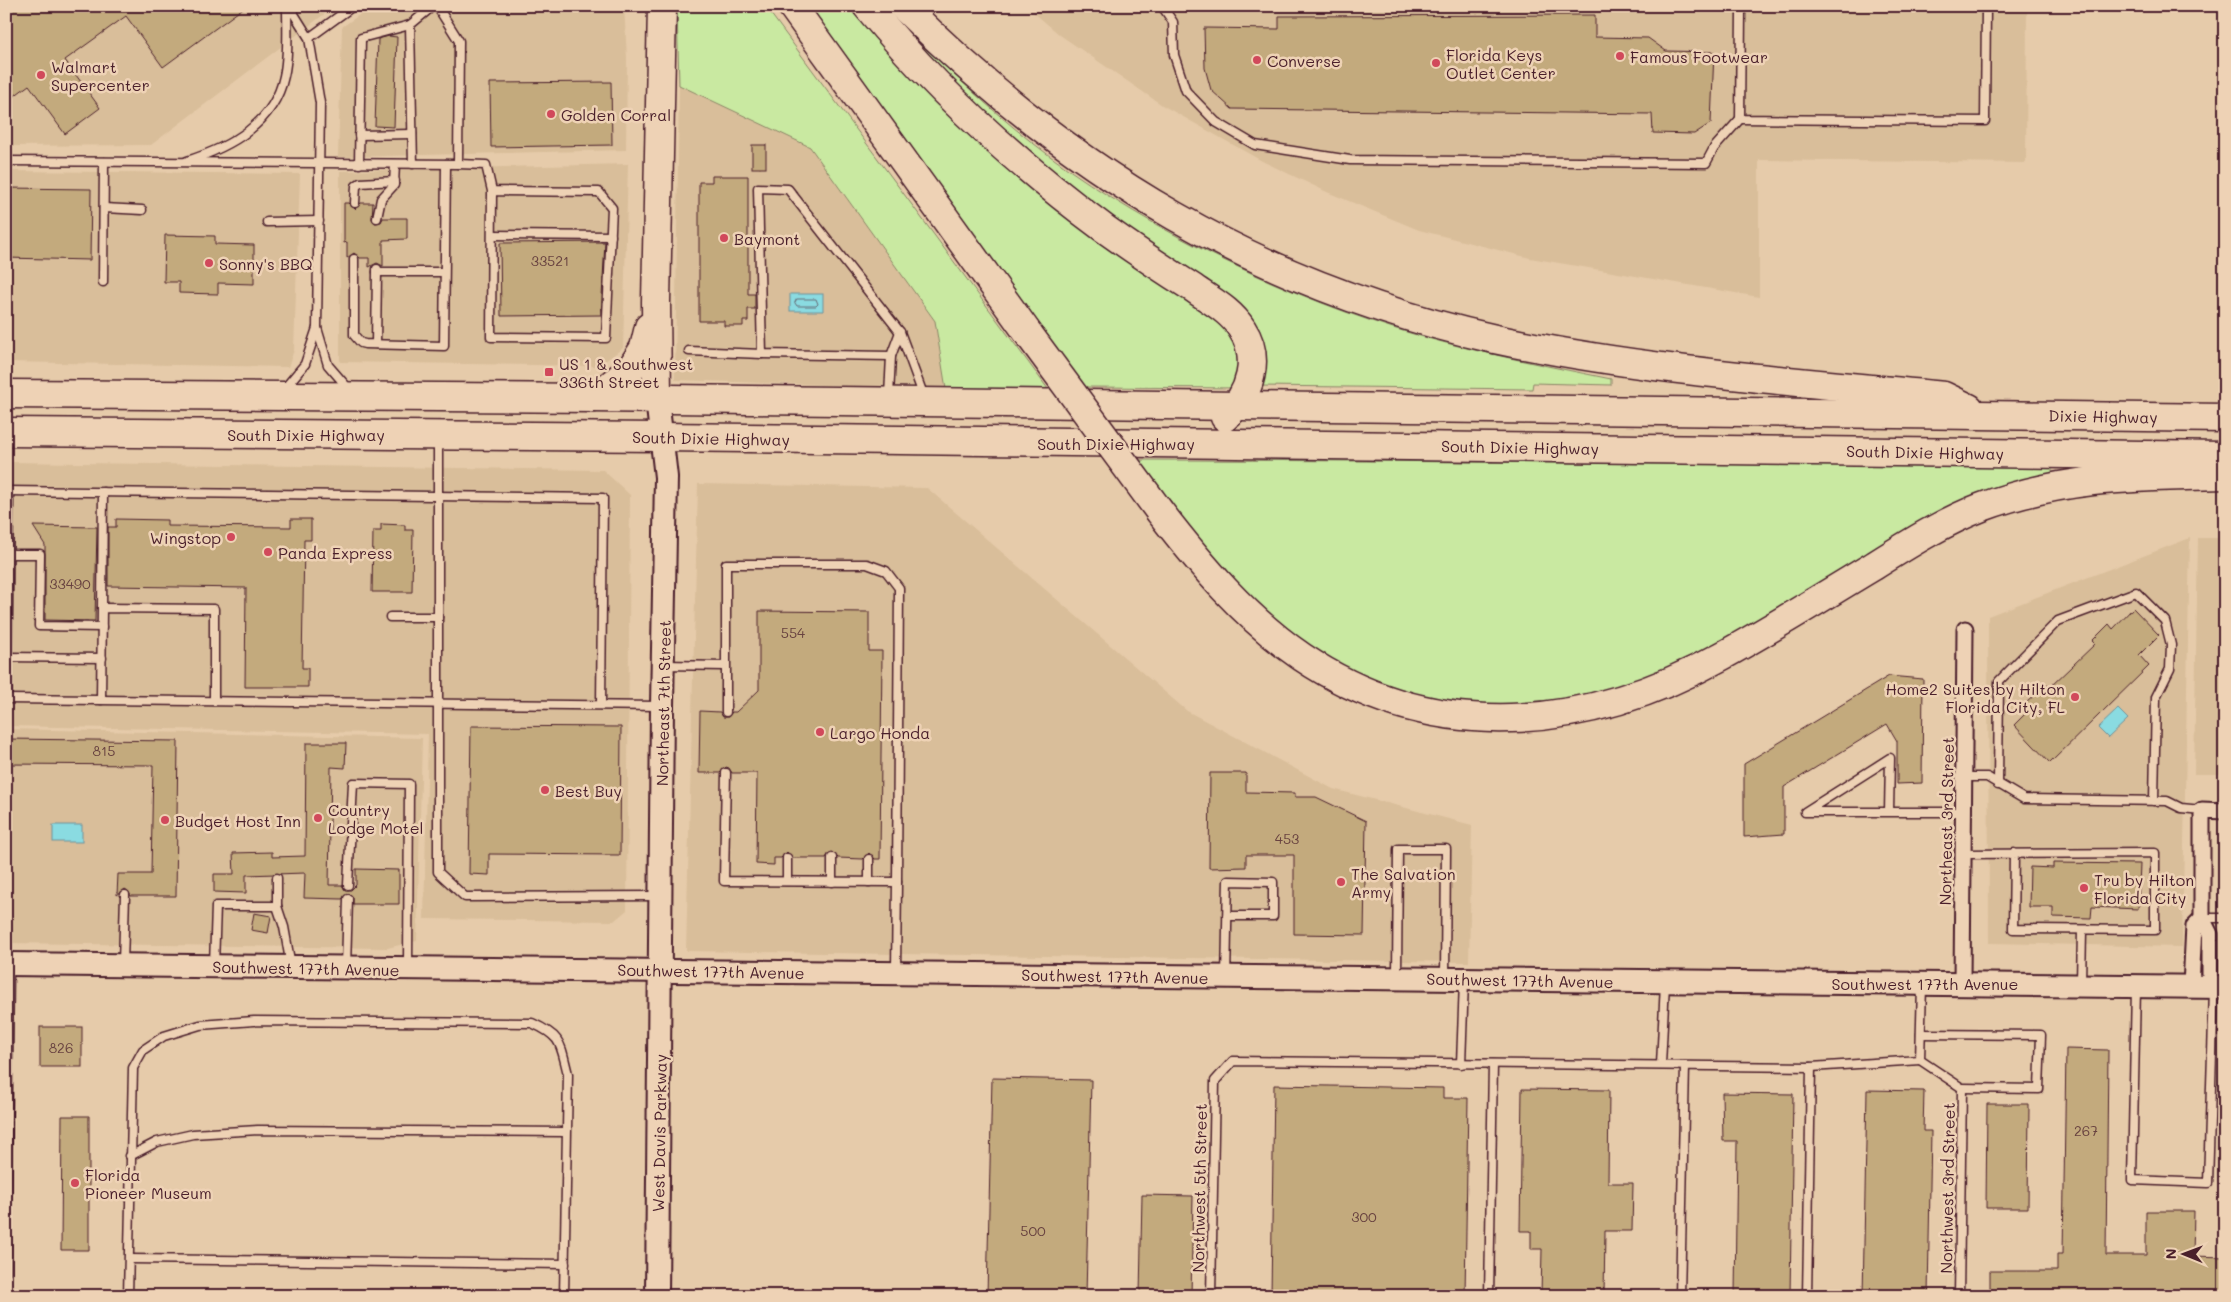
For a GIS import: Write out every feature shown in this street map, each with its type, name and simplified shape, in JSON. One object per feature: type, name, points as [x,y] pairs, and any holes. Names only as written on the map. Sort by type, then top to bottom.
[{"type":"highway","points":[[657,399],[656,302],[662,6]]},
{"type":"highway","points":[[792,6],[1030,336],[1160,512],[1200,562],[1240,605],[1300,656],[1344,683],[1383,698],[1428,711],[1474,718],[1526,719],[1595,708],[1668,683],[1720,658],[1936,529],[1964,514],[2004,499],[2046,488],[2089,480],[2225,475]]},
{"type":"highway","points":[[867,6],[941,88],[1022,164],[1106,229],[1214,302],[1234,318],[1247,338],[1252,360],[1248,384],[1237,406],[1216,424],[1204,429],[1144,442]]},
{"type":"highway","points":[[903,6],[948,51],[998,94],[1102,173],[1158,208],[1217,239],[1276,267],[1337,292],[1430,322],[1559,352],[1720,374],[1944,396],[1981,415]]},
{"type":"highway","points":[[594,398],[623,377],[637,362],[644,348],[656,302]]},
{"type":"highway","points":[[6,394],[361,398],[594,398],[1981,415]]},
{"type":"highway","name":"Dixie Highway","points":[[1981,415],[2225,418]]},
{"type":"highway","name":"South Dixie Highway","points":[[6,432],[1144,442],[2225,456]]},
{"type":"main road","name":"Northeast 7th Street","points":[[657,399],[666,477],[660,970]]},
{"type":"main road","name":"Southwest 177th Avenue","points":[[8,964],[1397,979],[1962,982],[2210,986]]},
{"type":"main road","name":"West Davis Parkway","points":[[656,1296],[660,970]]},
{"type":"street","name":"Northeast 3rd Street","points":[[1962,982],[1965,629]]},
{"type":"street","points":[[2210,986],[2194,926],[2202,918],[2202,810],[2225,810]]},
{"type":"lane","points":[[288,6],[309,38],[320,103],[318,328],[328,365],[347,388],[361,398]]},
{"type":"lane","points":[[181,163],[209,154],[240,138],[261,120],[270,109],[284,77],[288,6]]},
{"type":"lane","points":[[309,38],[353,6]]},
{"type":"lane","points":[[359,164],[361,38],[410,25],[433,6]]},
{"type":"lane","points":[[437,6],[459,41],[458,164]]},
{"type":"lane","points":[[1162,6],[1173,22],[1174,55],[1186,91],[1216,122],[1255,146],[1350,160],[1706,163],[1714,148],[1740,119],[1741,12],[1736,6]]},
{"type":"lane","points":[[1740,119],[1985,120],[1986,6]]},
{"type":"lane","points":[[410,25],[413,164]]},
{"type":"lane","points":[[360,135],[412,134]]},
{"type":"lane","points":[[6,161],[486,165],[492,191],[491,337],[606,338],[612,208],[599,192],[492,191]]},
{"type":"lane","points":[[102,282],[104,162]]},
{"type":"lane","points":[[377,218],[381,199],[392,188],[394,164]]},
{"type":"lane","points":[[354,258],[354,335],[361,343],[444,346],[446,164]]},
{"type":"lane","points":[[355,203],[356,186],[360,183],[394,181]]},
{"type":"lane","points":[[762,354],[758,188],[788,189],[900,332],[926,402]]},
{"type":"lane","points":[[104,208],[142,210]]},
{"type":"lane","points":[[267,222],[319,221]]},
{"type":"lane","points":[[493,235],[611,236]]},
{"type":"lane","points":[[376,344],[377,270],[444,272]]},
{"type":"lane","points":[[276,397],[304,364],[318,328]]},
{"type":"lane","points":[[889,402],[891,356],[900,332]]},
{"type":"lane","points":[[690,351],[891,356]]},
{"type":"lane","points":[[438,435],[438,872],[465,896],[660,896]]},
{"type":"lane","points":[[601,705],[603,498],[8,491],[9,554],[6,699],[662,706]]},
{"type":"lane","points":[[101,700],[103,492]]},
{"type":"lane","points":[[9,554],[40,554],[38,626],[102,627]]},
{"type":"lane","points":[[726,712],[726,564],[867,564],[886,571],[899,588],[896,973]]},
{"type":"lane","points":[[1998,785],[1999,681],[2058,621],[2136,592],[2164,621],[2171,645],[2170,670],[2156,697],[2154,801]]},
{"type":"lane","points":[[102,608],[214,609],[214,701]]},
{"type":"lane","points":[[390,617],[438,617]]},
{"type":"lane","points":[[7,657],[102,658]]},
{"type":"lane","points":[[664,665],[726,666]]},
{"type":"lane","points":[[1889,812],[1890,758],[1805,812],[1889,812],[1964,812]]},
{"type":"lane","points":[[726,773],[724,881],[897,882]]},
{"type":"lane","points":[[1964,777],[1987,778],[2024,799],[2167,801],[2181,808],[2202,810]]},
{"type":"lane","points":[[348,885],[352,783],[409,784],[408,968]]},
{"type":"lane","points":[[1397,979],[1398,849],[1446,849],[1461,1064],[1811,1067],[1920,1060],[1922,983]]},
{"type":"lane","points":[[1963,854],[2014,853],[2155,853],[2155,930],[2013,929],[2014,853]]},
{"type":"lane","points":[[787,858],[787,881]]},
{"type":"lane","points":[[832,858],[832,882]]},
{"type":"lane","points":[[869,859],[870,882]]},
{"type":"lane","points":[[277,878],[277,906],[284,926],[291,968]]},
{"type":"lane","points":[[1226,977],[1227,916],[1228,881],[1273,882],[1273,916],[1227,916]]},
{"type":"lane","points":[[123,965],[125,895]]},
{"type":"lane","points":[[346,968],[348,899]]},
{"type":"lane","points":[[214,967],[216,906],[277,906]]},
{"type":"lane","points":[[2202,918],[2225,918]]},
{"type":"lane","points":[[2080,985],[2082,930]]},
{"type":"lane","points":[[6,1271],[8,964]]},
{"type":"lane","points":[[1661,1066],[1665,981]]},
{"type":"lane","points":[[2136,986],[2132,1180],[2208,1183],[2210,986]]},
{"type":"lane","points":[[128,1296],[133,1068],[143,1050],[164,1036],[200,1025],[254,1021],[532,1023],[553,1032],[561,1048],[568,1074],[564,1296]]},
{"type":"lane","points":[[1921,1034],[2041,1035],[2040,1090],[1962,1088]]},
{"type":"lane","name":"Northwest 3rd Street","points":[[1920,1060],[1962,1088],[1959,1296]]},
{"type":"lane","name":"Northwest 5th Street","points":[[1211,1296],[1215,1081],[1233,1062],[1461,1064]]},
{"type":"lane","points":[[1489,1296],[1493,1064]]},
{"type":"lane","points":[[1680,1296],[1685,1066]]},
{"type":"lane","points":[[1807,1296],[1811,1067]]},
{"type":"lane","points":[[130,1156],[157,1142],[184,1136],[249,1131],[566,1132]]},
{"type":"lane","points":[[130,1259],[565,1264]]},
{"type":"shaded area","points":[[6,6],[335,6],[151,145],[6,146]]},
{"type":"shaded area","points":[[372,6],[624,6],[627,58],[626,150],[338,157],[342,27]]},
{"type":"shaded area","points":[[1026,6],[2027,6],[2026,163],[1759,160],[1759,297],[1530,258],[1419,230],[1327,192],[1262,161],[1162,105],[1060,35]]},
{"type":"shaded area","points":[[679,85],[810,147],[935,321],[946,389],[675,380]]},
{"type":"shaded area","points":[[628,164],[623,348],[598,366],[340,362],[340,171]]},
{"type":"shaded area","points":[[6,171],[300,174],[294,350],[288,367],[6,362]]},
{"type":"shaded area","points":[[6,462],[603,470],[630,495],[627,910],[614,921],[424,919],[428,734],[6,726]]},
{"type":"shaded area","points":[[698,484],[927,488],[1187,711],[1333,789],[1472,825],[1469,962],[686,951]]},
{"type":"shaded area","points":[[2190,538],[2182,947],[1989,943],[1988,616]]},
{"type":"shaded area","points":[[2198,538],[2225,538],[2225,774],[2194,774]]},
{"type":"shaded area","points":[[6,729],[422,738],[417,941],[387,948],[6,943]]},
{"type":"shaded area","points":[[2225,882],[2225,956],[2220,956]]},
{"type":"green space","points":[[677,6],[765,6],[1048,389],[946,389],[935,321],[810,147],[679,85]]},
{"type":"green space","points":[[810,6],[858,6],[1237,335],[1239,388],[1085,387]]},
{"type":"green space","points":[[920,43],[1029,140],[1111,198],[1202,249],[1298,293],[1393,328],[1474,350],[1611,379],[1611,385],[1533,383],[1532,389],[1258,386],[1263,364],[1162,255],[1053,174],[916,49]]},
{"type":"green space","points":[[1138,460],[2052,465],[2052,477],[1715,651],[1567,705],[1438,703],[1337,666],[1268,615],[1212,557]]},
{"type":"water","points":[[790,294],[823,294],[823,311],[790,311]]},
{"type":"water","points":[[2118,709],[2128,719],[2108,738],[2098,728]]},
{"type":"water","points":[[53,825],[82,825],[82,842],[53,842]]},
{"type":"building","name":"Walmart Supercenter","points":[[6,6],[246,6],[163,67],[126,16],[65,60],[100,108],[65,134],[29,85],[6,102]]},
{"type":"building","points":[[1595,15],[1595,37],[1648,38],[1666,51],[1714,52],[1711,123],[1694,134],[1653,133],[1652,114],[1232,109],[1211,90],[1205,68],[1204,28],[1279,29],[1279,16]]},
{"type":"building","points":[[389,36],[397,37],[394,127],[375,126],[378,39]]},
{"type":"building","name":"Golden Corral","points":[[611,82],[612,145],[491,147],[490,83]]},
{"type":"building","points":[[752,145],[766,145],[766,168],[752,168]]},
{"type":"building","name":"Baymont","points":[[712,176],[748,176],[748,294],[755,294],[755,309],[748,309],[748,321],[743,321],[743,326],[724,326],[724,321],[699,321],[699,182],[712,182]]},
{"type":"building","points":[[6,188],[91,189],[90,260],[6,258]]},
{"type":"building","points":[[344,203],[349,203],[355,209],[361,203],[373,203],[372,219],[375,223],[381,222],[383,218],[407,218],[407,239],[383,240],[383,266],[377,263],[369,267],[369,258],[360,258],[354,253],[347,258],[347,242],[344,243]]},
{"type":"building","name":"Sonny's BBQ","points":[[165,235],[215,236],[215,244],[254,245],[254,284],[218,283],[218,294],[179,293],[179,282],[164,282]]},
{"type":"building","points":[[605,242],[601,315],[501,316],[500,243]]},
{"type":"building","points":[[116,519],[167,520],[167,526],[291,527],[291,519],[311,519],[311,540],[304,540],[302,668],[308,668],[308,687],[245,687],[246,588],[108,586],[108,527],[116,527]]},
{"type":"building","points":[[381,524],[405,525],[405,530],[413,530],[412,592],[372,592],[373,531],[381,531]]},
{"type":"building","points":[[33,526],[97,527],[95,621],[45,620],[45,545]]},
{"type":"building","name":"Home2 Suites by Hilton Florida City, FL","points":[[2133,608],[2159,635],[2139,655],[2149,666],[2050,763],[2014,725],[2028,711],[2023,706],[2046,684],[2050,687],[2095,644],[2092,641],[2109,624],[2113,629]]},
{"type":"building","name":"Largo Honda","points":[[759,611],[869,612],[869,651],[882,651],[880,859],[875,859],[869,853],[863,859],[838,858],[832,852],[826,858],[793,858],[787,852],[781,858],[774,858],[774,865],[756,864],[757,773],[732,773],[726,767],[720,773],[699,773],[700,711],[720,712],[723,717],[728,717],[759,690]]},
{"type":"building","points":[[1889,676],[1923,679],[1922,783],[1897,784],[1897,741],[1887,724],[1784,787],[1784,834],[1744,837],[1744,764]]},
{"type":"building","name":"Best Buy","points":[[471,726],[621,727],[620,855],[489,854],[489,875],[469,874]]},
{"type":"building","name":"Budget Host Inn","points":[[6,739],[178,741],[176,896],[131,896],[125,889],[117,895],[118,874],[151,874],[153,765],[6,764]]},
{"type":"building","name":"Country Lodge Motel","points":[[306,743],[346,743],[345,768],[331,767],[329,885],[342,885],[345,890],[351,890],[356,885],[356,869],[399,870],[399,904],[353,904],[353,897],[349,893],[342,899],[304,898],[305,873],[246,875],[246,893],[214,892],[214,874],[234,874],[233,853],[272,852],[272,857],[305,856]]},
{"type":"building","points":[[1210,773],[1246,773],[1246,792],[1295,793],[1295,797],[1316,797],[1366,821],[1364,935],[1294,934],[1294,855],[1246,855],[1246,867],[1209,868]]},
{"type":"building","name":"Tru by Hilton Florida City","points":[[2053,863],[2140,864],[2138,909],[2092,907],[2091,918],[2053,917],[2053,907],[2029,907],[2030,867],[2053,868]]},
{"type":"building","points":[[254,913],[271,916],[268,933],[251,930]]},
{"type":"building","points":[[40,1027],[82,1027],[82,1067],[40,1067]]},
{"type":"building","points":[[2066,1049],[2108,1050],[2106,1255],[2146,1255],[2146,1211],[2194,1211],[2193,1256],[2225,1257],[2225,1296],[1990,1296],[1990,1271],[2057,1271],[2057,1254],[2063,1254]]},
{"type":"building","points":[[992,1078],[1091,1080],[1086,1296],[987,1296]]},
{"type":"building","points":[[1274,1085],[1443,1088],[1443,1098],[1468,1098],[1465,1296],[1399,1296],[1399,1293],[1347,1292],[1347,1296],[1271,1296]]},
{"type":"building","points":[[1522,1089],[1609,1090],[1608,1183],[1633,1183],[1632,1231],[1605,1231],[1604,1296],[1541,1296],[1542,1249],[1531,1249],[1531,1231],[1520,1231]]},
{"type":"building","points":[[1867,1090],[1924,1091],[1923,1131],[1931,1131],[1928,1296],[1863,1296]]},
{"type":"building","points":[[1722,1093],[1793,1094],[1790,1296],[1735,1296],[1737,1141],[1723,1141]]},
{"type":"building","points":[[1987,1104],[2029,1104],[2028,1208],[1986,1208]]},
{"type":"building","name":"Florida Pioneer Museum","points":[[62,1116],[89,1116],[89,1250],[61,1250]]},
{"type":"building","points":[[1142,1195],[1193,1196],[1191,1296],[1140,1296]]},
{"type":"place","name":"Famous Footwear","points":[[1620,56]]},
{"type":"place","name":"Converse","points":[[1257,60]]},
{"type":"place","name":"Florida Keys Outlet Center","points":[[1436,63]]},
{"type":"place","name":"Walmart Supercenter","points":[[41,75]]},
{"type":"place","name":"Golden Corral","points":[[551,114]]},
{"type":"place","name":"Baymont","points":[[724,238]]},
{"type":"place","name":"Sonny's BBQ","points":[[209,263]]},
{"type":"place","name":"US 1 & Southwest 336th Street","points":[[549,372]]},
{"type":"place","name":"Wingstop","points":[[231,537]]},
{"type":"place","name":"Panda Express","points":[[268,552]]},
{"type":"place","name":"Home2 Suites by Hilton Florida City, FL","points":[[2075,697]]},
{"type":"place","name":"Largo Honda","points":[[820,732]]},
{"type":"place","name":"Best Buy","points":[[545,790]]},
{"type":"place","name":"Country Lodge Motel","points":[[318,818]]},
{"type":"place","name":"Budget Host Inn","points":[[165,820]]},
{"type":"place","name":"The Salvation Army","points":[[1341,882]]},
{"type":"place","name":"Tru by Hilton Florida City","points":[[2084,888]]},
{"type":"place","name":"Florida Pioneer Museum","points":[[75,1183]]}]
